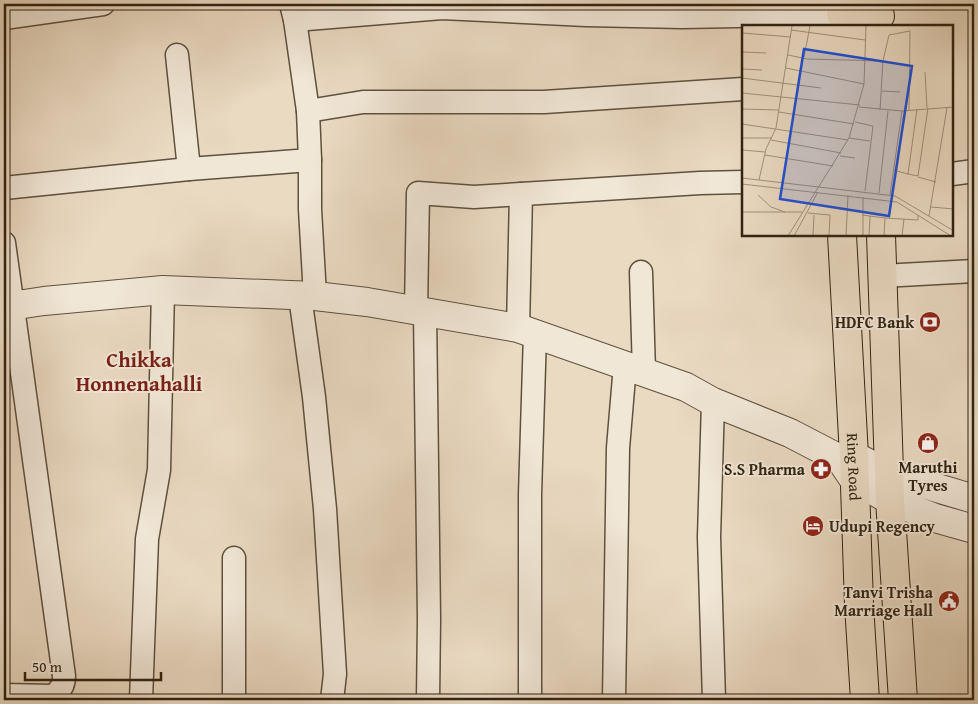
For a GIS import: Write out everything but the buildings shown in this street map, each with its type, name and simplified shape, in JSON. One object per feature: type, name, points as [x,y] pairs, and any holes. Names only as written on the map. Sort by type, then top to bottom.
[{"type":"main road","points":[[841,15],[880,15]]},
{"type":"main road","name":"Ring Road","points":[[842,236],[849,465],[865,700]]},
{"type":"main road","points":[[881,236],[890,487],[902,700]]},
{"type":"street","points":[[4,18],[103,4]]},
{"type":"street","points":[[332,700],[335,674],[325,509],[314,397],[307,296],[310,209],[308,112],[293,12],[442,8],[586,15],[682,11],[841,15]]},
{"type":"street","points":[[177,55],[189,169]]},
{"type":"street","points":[[308,112],[363,102],[544,102],[742,90]]},
{"type":"street","points":[[4,188],[189,169],[310,160]]},
{"type":"street","points":[[953,174],[974,171]]},
{"type":"street","points":[[428,700],[429,619],[418,193],[474,197],[742,182]]},
{"type":"street","points":[[522,194],[530,494],[530,700]]},
{"type":"street","points":[[4,243],[8,306],[64,676],[62,688],[54,698],[4,695]]},
{"type":"street","points":[[882,276],[974,271]]},
{"type":"street","points":[[614,700],[618,448],[634,368],[641,272]]},
{"type":"street","points":[[141,700],[147,539],[159,470],[163,290]]},
{"type":"street","points":[[8,306],[163,290],[307,296],[367,302],[527,331],[686,387],[713,402],[790,433],[890,487],[935,518],[974,529]]},
{"type":"street","points":[[713,402],[709,537],[714,700]]},
{"type":"street","points":[[890,487],[974,499]]},
{"type":"street","points":[[234,558],[234,700]]},
{"type":"place","name":"HDFC Bank","points":[[930,322]]},
{"type":"place","name":"Maruthi Tyres","points":[[928,443]]},
{"type":"place","name":"S.S Pharma","points":[[821,469]]},
{"type":"place","name":"Udupi Regency","points":[[813,526]]},
{"type":"place","name":"Tanvi Trisha Marriage Hall","points":[[949,601]]},
{"type":"district","name":"Chikka Honnenahalli","points":[[139,372]]}]
